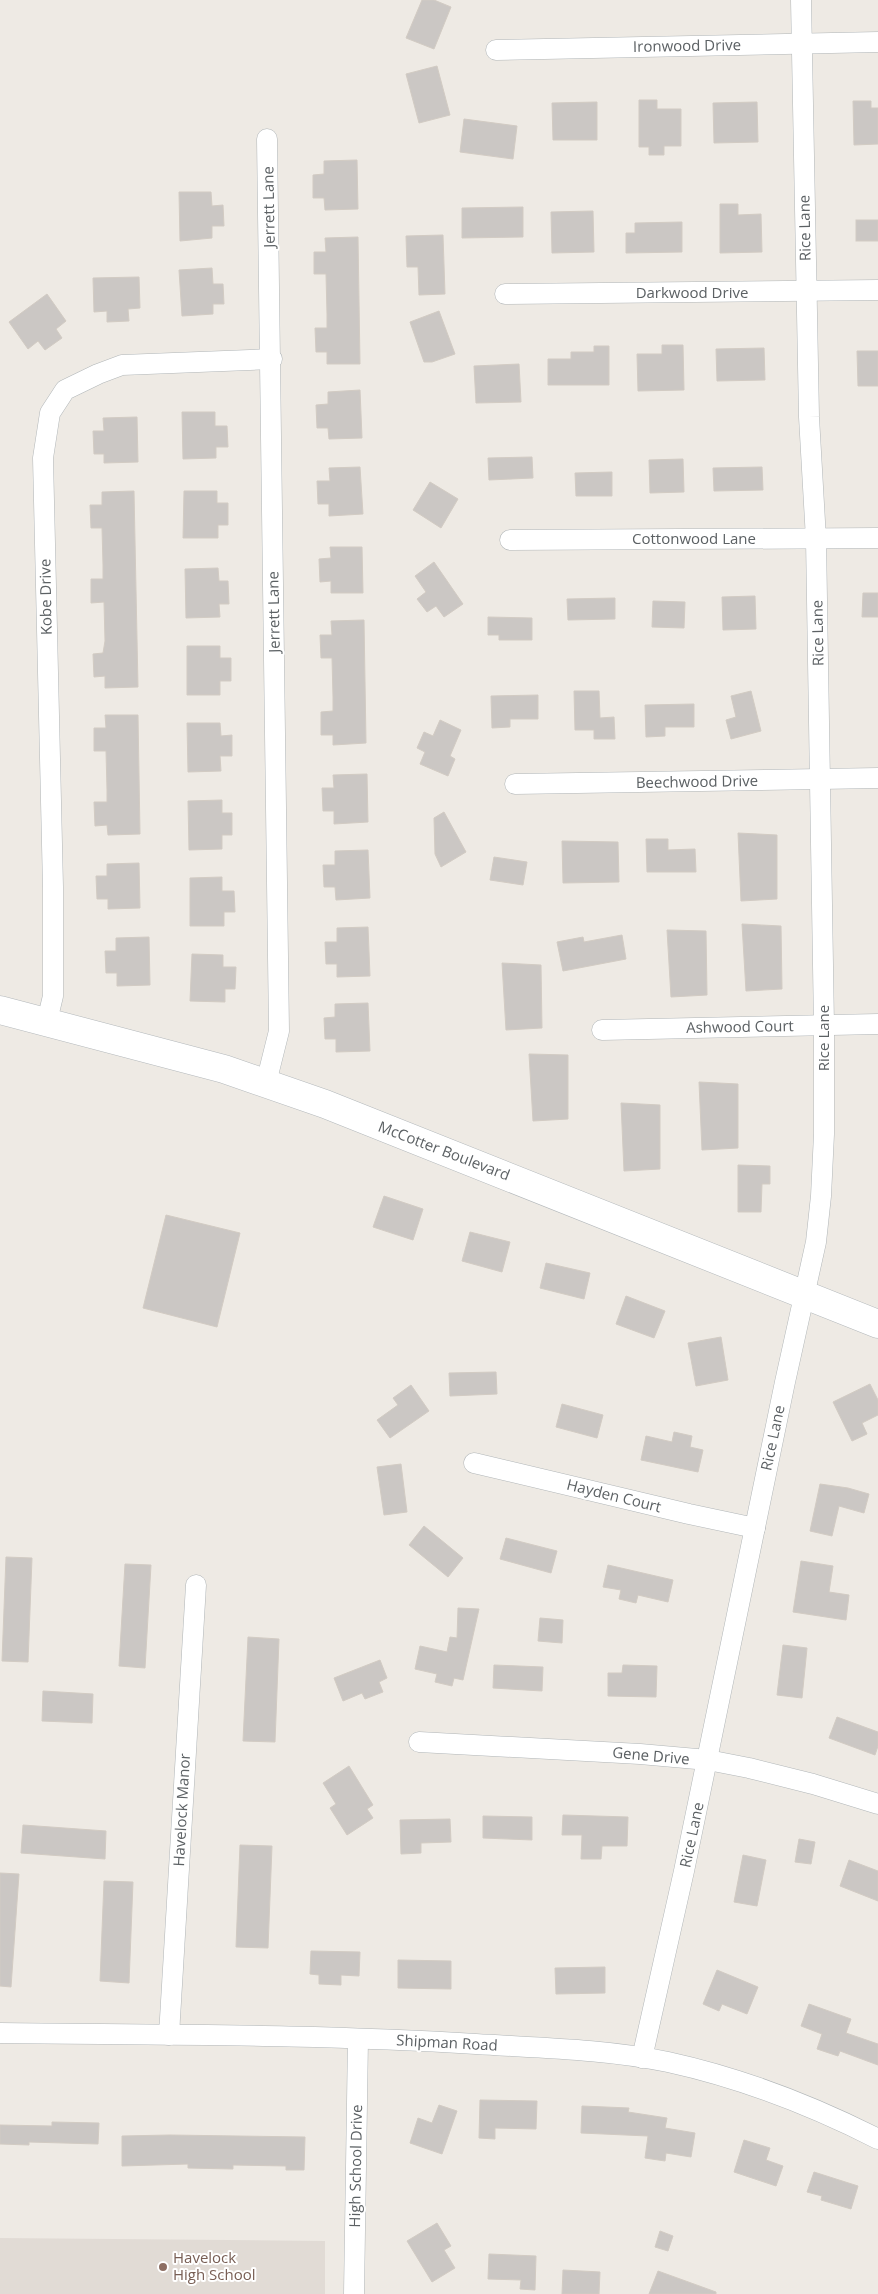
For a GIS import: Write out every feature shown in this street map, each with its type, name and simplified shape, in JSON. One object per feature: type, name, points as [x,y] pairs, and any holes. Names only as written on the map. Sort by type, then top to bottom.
[{"type":"street","name":"Rice Lane","points":[[642,2058],[708,1760],[816,1242],[821,1204],[824,1134],[824,1026],[820,779],[816,539],[809,417],[801,0]]},
{"type":"street","name":"Ironwood Drive","points":[[496,50],[878,42]]},
{"type":"street","name":"Jerrett Lane","points":[[266,1083],[279,1031],[272,359],[267,138]]},
{"type":"street","name":"Darkwood Drive","points":[[505,294],[878,290]]},
{"type":"street","name":"Kobe Drive","points":[[47,1021],[53,996],[53,887],[42,458],[50,413],[65,390],[98,374],[122,366],[272,359]]},
{"type":"street","name":"Cottonwood Lane","points":[[510,540],[878,538]]},
{"type":"street","name":"Beechwood Drive","points":[[516,784],[878,778]]},
{"type":"street","name":"McCotter Boulevard","points":[[0,1010],[224,1069],[266,1083],[471,1161],[878,1324]]},
{"type":"street","name":"Ashwood Court","points":[[602,1030],[878,1024]]},
{"type":"street","name":"Hayden Court","points":[[474,1463],[755,1528]]},
{"type":"street","name":"Havelock Manor","points":[[169,2035],[196,1585]]},
{"type":"street","name":"Gene Drive","points":[[419,1742],[640,1754],[708,1760],[804,1782],[878,1804]]},
{"type":"street","name":"Shipman Road","points":[[0,2033],[358,2038],[525,2047],[642,2058],[704,2071],[774,2093],[878,2139]]},
{"type":"street","name":"High School Drive","points":[[354,2294],[358,2038]]},
{"type":"shaded area","name":"Havelock High School","points":[[0,2238],[325,2241],[325,2294],[0,2294]]},
{"type":"building","points":[[422,0],[434,0],[451,7],[434,49],[406,38]]},
{"type":"building","points":[[437,66],[450,115],[419,123],[406,74]]},
{"type":"building","points":[[639,100],[657,100],[657,109],[681,109],[681,146],[664,146],[664,155],[649,155],[649,147],[639,147]]},
{"type":"building","points":[[853,101],[871,101],[871,108],[878,108],[878,144],[854,145]]},
{"type":"building","points":[[597,102],[597,140],[553,140],[552,103]]},
{"type":"building","points":[[757,102],[758,142],[714,143],[713,103]]},
{"type":"building","points":[[464,119],[517,126],[513,159],[460,152]]},
{"type":"building","points":[[357,160],[358,209],[325,210],[324,198],[313,198],[313,175],[324,174],[324,161]]},
{"type":"building","points":[[179,192],[211,192],[212,206],[223,205],[224,226],[212,226],[212,238],[180,241]]},
{"type":"building","points":[[720,204],[738,204],[738,215],[761,214],[762,252],[720,253]]},
{"type":"building","points":[[523,207],[523,237],[462,238],[462,208]]},
{"type":"building","points":[[593,211],[594,252],[552,253],[551,212]]},
{"type":"building","points":[[856,220],[878,220],[878,241],[856,241]]},
{"type":"building","points":[[682,222],[682,252],[626,253],[626,233],[635,233],[635,223]]},
{"type":"building","points":[[443,235],[445,294],[419,295],[418,267],[407,267],[406,236]]},
{"type":"building","points":[[358,237],[360,364],[327,364],[327,352],[316,352],[315,328],[327,328],[327,314],[326,274],[314,274],[314,252],[326,252],[325,238]]},
{"type":"building","points":[[212,268],[213,284],[223,284],[224,304],[213,304],[213,314],[182,316],[179,270]]},
{"type":"building","points":[[139,277],[140,308],[128,309],[129,321],[107,322],[107,311],[94,312],[93,278]]},
{"type":"building","points":[[47,294],[66,321],[56,329],[62,338],[45,350],[38,341],[28,349],[9,322]]},
{"type":"building","points":[[439,311],[455,354],[432,362],[424,362],[410,322]]},
{"type":"building","points":[[662,345],[683,345],[684,390],[638,391],[637,354],[662,354]]},
{"type":"building","points":[[594,346],[609,346],[609,385],[548,385],[548,359],[571,359],[571,352],[594,352]]},
{"type":"building","points":[[764,348],[765,380],[717,381],[716,349]]},
{"type":"building","points":[[857,351],[878,351],[878,386],[858,386]]},
{"type":"building","points":[[519,364],[521,402],[476,403],[474,366]]},
{"type":"building","points":[[360,390],[362,438],[329,439],[328,428],[317,428],[316,405],[328,404],[328,392]]},
{"type":"building","points":[[182,412],[215,412],[215,426],[227,426],[228,447],[216,447],[216,458],[183,459]]},
{"type":"building","points":[[137,417],[138,462],[104,463],[104,454],[94,454],[93,431],[104,431],[103,418]]},
{"type":"building","points":[[532,457],[533,478],[489,480],[488,458]]},
{"type":"building","points":[[683,459],[684,492],[650,493],[649,460]]},
{"type":"building","points":[[360,467],[363,514],[329,516],[329,504],[318,504],[317,481],[330,481],[329,468]]},
{"type":"building","points":[[762,467],[763,490],[714,491],[713,468]]},
{"type":"building","points":[[612,472],[612,496],[576,496],[575,473]]},
{"type":"building","points":[[430,482],[458,499],[441,528],[413,510]]},
{"type":"building","points":[[134,491],[138,687],[105,688],[105,676],[94,677],[93,654],[103,653],[105,641],[104,602],[91,603],[91,579],[103,579],[102,528],[91,528],[90,505],[102,505],[102,492]]},
{"type":"building","points":[[184,491],[217,491],[217,503],[228,503],[228,525],[218,525],[218,538],[183,538]]},
{"type":"building","points":[[330,547],[362,547],[363,593],[331,593],[331,581],[320,582],[319,559],[331,558]]},
{"type":"building","points":[[434,562],[463,604],[444,617],[436,606],[427,612],[417,599],[426,592],[415,576]]},
{"type":"building","points":[[218,568],[219,581],[228,581],[229,604],[219,604],[220,617],[186,618],[185,569]]},
{"type":"building","points":[[863,593],[878,593],[878,617],[862,617]]},
{"type":"building","points":[[755,596],[756,629],[723,630],[722,597]]},
{"type":"building","points":[[615,598],[615,619],[568,620],[567,599]]},
{"type":"building","points":[[653,601],[685,602],[684,628],[652,627]]},
{"type":"building","points":[[488,617],[532,618],[532,640],[499,640],[499,635],[488,635]]},
{"type":"building","points":[[364,620],[366,743],[333,745],[333,735],[321,735],[321,712],[333,711],[333,697],[332,658],[321,658],[320,635],[332,635],[331,621]]},
{"type":"building","points":[[187,646],[220,646],[220,658],[231,658],[231,681],[220,681],[220,695],[187,695]]},
{"type":"building","points":[[574,691],[599,691],[600,718],[614,717],[615,739],[594,739],[594,730],[575,730]]},
{"type":"building","points":[[751,691],[761,731],[731,739],[726,720],[736,717],[731,696]]},
{"type":"building","points":[[538,695],[538,719],[510,719],[510,727],[492,728],[491,696]]},
{"type":"building","points":[[694,704],[694,727],[665,727],[665,736],[646,737],[645,705]]},
{"type":"building","points":[[105,715],[138,715],[140,834],[108,835],[107,825],[95,826],[94,802],[107,802],[106,751],[94,751],[94,728],[106,728]]},
{"type":"building","points":[[440,720],[461,730],[450,756],[455,759],[448,776],[420,764],[425,752],[417,748],[424,732],[433,736]]},
{"type":"building","points":[[187,723],[220,723],[221,736],[232,735],[232,756],[220,756],[221,771],[188,772]]},
{"type":"building","points":[[367,774],[368,822],[334,824],[334,811],[323,811],[322,788],[334,788],[333,775]]},
{"type":"building","points":[[222,800],[222,813],[232,813],[232,835],[222,835],[222,849],[189,850],[188,801]]},
{"type":"building","points":[[444,812],[466,852],[441,867],[435,854],[434,818]]},
{"type":"building","points":[[738,833],[777,835],[777,899],[741,901]]},
{"type":"building","points":[[646,839],[668,839],[668,850],[695,849],[696,872],[647,872]]},
{"type":"building","points":[[562,841],[618,842],[619,882],[563,883]]},
{"type":"building","points":[[368,850],[370,898],[336,900],[335,887],[324,887],[323,865],[335,865],[335,851]]},
{"type":"building","points":[[494,857],[527,862],[523,885],[490,880]]},
{"type":"building","points":[[139,863],[140,908],[108,909],[108,899],[97,899],[96,876],[107,876],[107,864]]},
{"type":"building","points":[[222,877],[222,891],[234,891],[235,912],[224,912],[224,926],[190,926],[190,878]]},
{"type":"building","points":[[742,924],[781,926],[782,989],[746,991]]},
{"type":"building","points":[[368,927],[370,976],[337,977],[337,964],[326,964],[325,942],[337,942],[337,928]]},
{"type":"building","points":[[667,930],[706,931],[707,995],[671,997]]},
{"type":"building","points":[[622,935],[626,959],[563,971],[557,942],[583,937],[584,942]]},
{"type":"building","points":[[149,937],[150,985],[117,986],[117,973],[106,973],[105,951],[116,951],[116,938]]},
{"type":"building","points":[[192,954],[223,955],[223,967],[236,967],[235,989],[225,989],[225,1002],[190,1001]]},
{"type":"building","points":[[502,963],[541,965],[542,1028],[506,1030]]},
{"type":"building","points":[[368,1003],[370,1051],[336,1052],[336,1039],[325,1039],[324,1018],[335,1017],[335,1004]]},
{"type":"building","points":[[529,1054],[568,1055],[568,1119],[533,1121]]},
{"type":"building","points":[[699,1082],[738,1084],[738,1148],[702,1150]]},
{"type":"building","points":[[621,1103],[660,1105],[660,1169],[624,1171]]},
{"type":"building","points":[[738,1165],[770,1166],[770,1184],[762,1184],[761,1212],[738,1212]]},
{"type":"building","points":[[384,1196],[423,1209],[413,1240],[373,1227]]},
{"type":"building","points":[[166,1215],[240,1233],[217,1327],[143,1308]]},
{"type":"building","points":[[470,1232],[510,1242],[502,1272],[462,1261]]},
{"type":"building","points":[[546,1263],[590,1273],[584,1299],[540,1288]]},
{"type":"building","points":[[626,1296],[665,1311],[654,1338],[616,1324]]},
{"type":"building","points":[[721,1337],[728,1380],[696,1386],[688,1343]]},
{"type":"building","points":[[496,1372],[497,1394],[450,1396],[449,1373]]},
{"type":"building","points":[[870,1384],[878,1400],[878,1415],[862,1423],[867,1434],[852,1441],[833,1402]]},
{"type":"building","points":[[411,1385],[429,1411],[390,1438],[377,1420],[398,1405],[393,1398]]},
{"type":"building","points":[[562,1404],[603,1415],[597,1438],[556,1427]]},
{"type":"building","points":[[674,1432],[692,1436],[690,1447],[703,1450],[698,1472],[641,1460],[646,1436],[672,1442]]},
{"type":"building","points":[[401,1464],[407,1512],[384,1515],[377,1467]]},
{"type":"building","points":[[820,1484],[848,1488],[869,1494],[864,1513],[839,1506],[832,1536],[810,1531]]},
{"type":"building","points":[[424,1526],[463,1558],[448,1577],[409,1545]]},
{"type":"building","points":[[506,1538],[557,1551],[551,1573],[500,1559]]},
{"type":"building","points":[[6,1557],[32,1558],[28,1662],[2,1661]]},
{"type":"building","points":[[801,1561],[833,1566],[829,1592],[849,1595],[846,1620],[793,1612]]},
{"type":"building","points":[[125,1564],[151,1565],[145,1668],[119,1666]]},
{"type":"building","points":[[608,1565],[673,1580],[668,1602],[638,1595],[636,1603],[619,1599],[621,1590],[603,1587]]},
{"type":"building","points":[[458,1608],[479,1609],[463,1680],[454,1678],[452,1686],[435,1682],[437,1674],[415,1669],[420,1646],[447,1652],[450,1637],[457,1638]]},
{"type":"building","points":[[540,1618],[563,1620],[562,1643],[538,1641]]},
{"type":"building","points":[[248,1637],[279,1639],[275,1742],[243,1741]]},
{"type":"building","points":[[783,1645],[807,1648],[802,1698],[777,1695]]},
{"type":"building","points":[[380,1660],[387,1678],[379,1682],[383,1692],[365,1699],[362,1693],[343,1701],[334,1678]]},
{"type":"building","points":[[494,1665],[543,1667],[542,1691],[493,1688]]},
{"type":"building","points":[[623,1665],[657,1666],[656,1697],[608,1696],[608,1673],[622,1673]]},
{"type":"building","points":[[43,1691],[93,1694],[92,1723],[42,1721]]},
{"type":"building","points":[[837,1717],[878,1732],[878,1746],[875,1755],[829,1738]]},
{"type":"building","points":[[349,1766],[373,1805],[367,1809],[373,1818],[347,1835],[330,1808],[336,1804],[323,1783]]},
{"type":"building","points":[[563,1815],[628,1817],[627,1846],[602,1846],[601,1859],[581,1859],[582,1835],[562,1835]]},
{"type":"building","points":[[483,1816],[532,1817],[532,1840],[483,1838]]},
{"type":"building","points":[[450,1819],[451,1842],[421,1843],[421,1853],[401,1854],[400,1820]]},
{"type":"building","points":[[23,1825],[106,1831],[105,1859],[21,1853]]},
{"type":"building","points":[[799,1839],[815,1842],[811,1864],[795,1862]]},
{"type":"building","points":[[240,1845],[272,1846],[268,1948],[236,1947]]},
{"type":"building","points":[[743,1855],[766,1860],[757,1906],[734,1902]]},
{"type":"building","points":[[849,1860],[878,1871],[878,1901],[840,1886]]},
{"type":"building","points":[[0,1873],[19,1874],[11,1987],[0,1986]]},
{"type":"building","points":[[104,1881],[133,1882],[129,1983],[100,1981]]},
{"type":"building","points":[[311,1951],[360,1952],[359,1976],[341,1975],[341,1985],[319,1984],[319,1975],[310,1974]]},
{"type":"building","points":[[398,1960],[451,1961],[451,1989],[398,1988]]},
{"type":"building","points":[[605,1967],[605,1993],[556,1994],[555,1968]]},
{"type":"building","points":[[717,1970],[758,1987],[747,2014],[722,2004],[719,2011],[703,2004]]},
{"type":"building","points":[[809,2004],[851,2019],[846,2033],[878,2044],[878,2065],[840,2051],[838,2056],[817,2049],[822,2034],[801,2026]]},
{"type":"building","points":[[480,2100],[537,2101],[536,2129],[495,2128],[495,2139],[479,2138]]},
{"type":"building","points":[[439,2105],[457,2111],[442,2154],[410,2143],[418,2118],[432,2123]]},
{"type":"building","points":[[582,2106],[629,2108],[628,2112],[667,2118],[665,2128],[695,2133],[691,2157],[666,2153],[665,2161],[645,2158],[648,2136],[581,2133]]},
{"type":"building","points":[[52,2122],[99,2123],[98,2144],[29,2142],[29,2145],[0,2144],[0,2125],[52,2126]]},
{"type":"building","points":[[122,2136],[305,2137],[304,2170],[286,2170],[286,2166],[233,2165],[233,2169],[188,2168],[188,2164],[122,2166]]},
{"type":"building","points":[[744,2140],[770,2148],[766,2160],[783,2166],[776,2186],[734,2172]]},
{"type":"building","points":[[814,2172],[858,2186],[851,2209],[821,2200],[822,2196],[807,2192]]},
{"type":"building","points":[[437,2223],[451,2246],[444,2250],[455,2268],[432,2282],[407,2241]]},
{"type":"building","points":[[660,2231],[673,2236],[668,2251],[655,2247]]},
{"type":"building","points":[[489,2254],[536,2256],[535,2290],[520,2289],[521,2280],[488,2279]]},
{"type":"building","points":[[563,2270],[600,2272],[599,2294],[562,2294]]},
{"type":"building","points":[[658,2271],[716,2292],[716,2294],[649,2294]]},
{"type":"place","name":"Havelock High School","points":[[163,2267]]}]
